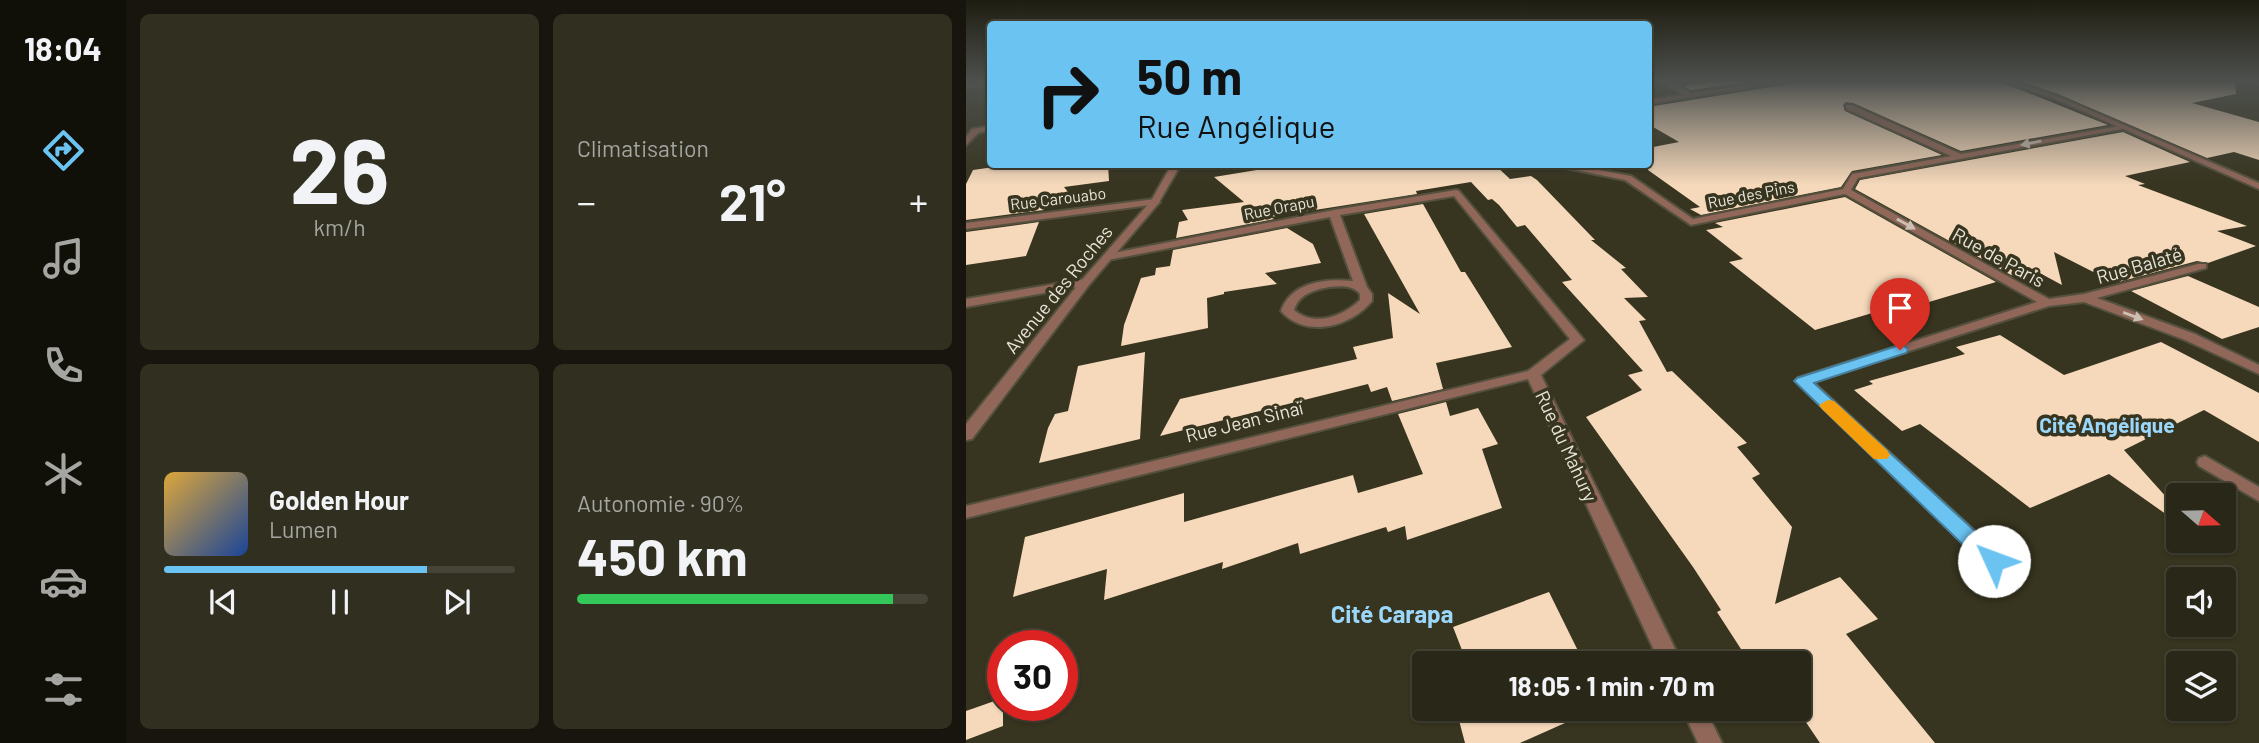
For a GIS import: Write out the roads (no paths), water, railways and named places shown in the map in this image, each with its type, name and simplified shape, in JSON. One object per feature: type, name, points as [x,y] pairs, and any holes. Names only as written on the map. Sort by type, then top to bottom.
[{"type":"street","points":[[1868,116],[1959,156]]},
{"type":"street","points":[[2097,116],[2259,186]]},
{"type":"street","points":[[1846,191],[1854,176],[2122,127]]},
{"type":"street","points":[[966,143],[975,131],[987,129]]},
{"type":"street","name":"Avenue des Roches","points":[[966,435],[1085,283],[1155,202],[1175,168]]},
{"type":"street","name":"Rue des Pins","points":[[1572,168],[1628,178],[1691,222],[1846,191]]},
{"type":"street","name":"Rue de Paris","points":[[1846,191],[2047,303],[2085,298],[2190,337],[2259,370]]},
{"type":"street","name":"Rue Orapu","points":[[1108,257],[1334,213],[1456,193]]},
{"type":"street","name":"Rue du Mahury","points":[[1456,193],[1577,340],[1533,374],[1665,651]]},
{"type":"street","name":"Rue Carouabo","points":[[966,226],[1155,202]]},
{"type":"street","points":[[1334,213],[1361,288],[1366,293],[1366,301],[1360,309],[1334,321],[1303,322],[1292,317],[1287,311],[1288,303],[1307,289],[1337,283],[1361,288]]},
{"type":"street","name":"Rue Balaté","points":[[2085,298],[2202,265]]},
{"type":"street","points":[[966,303],[1085,283]]},
{"type":"street","points":[[2013,579],[1802,381],[2047,303]]},
{"type":"street","name":"Rue Jean Sinaï","points":[[966,512],[1533,374]]},
{"type":"street","points":[[2205,462],[2259,495]]},
{"type":"street","points":[[1699,721],[1710,743]]},
{"type":"district","name":"Cité Angélique","points":[[2107,424]]},
{"type":"district","name":"Cité Carapa","points":[[1392,613]]}]
